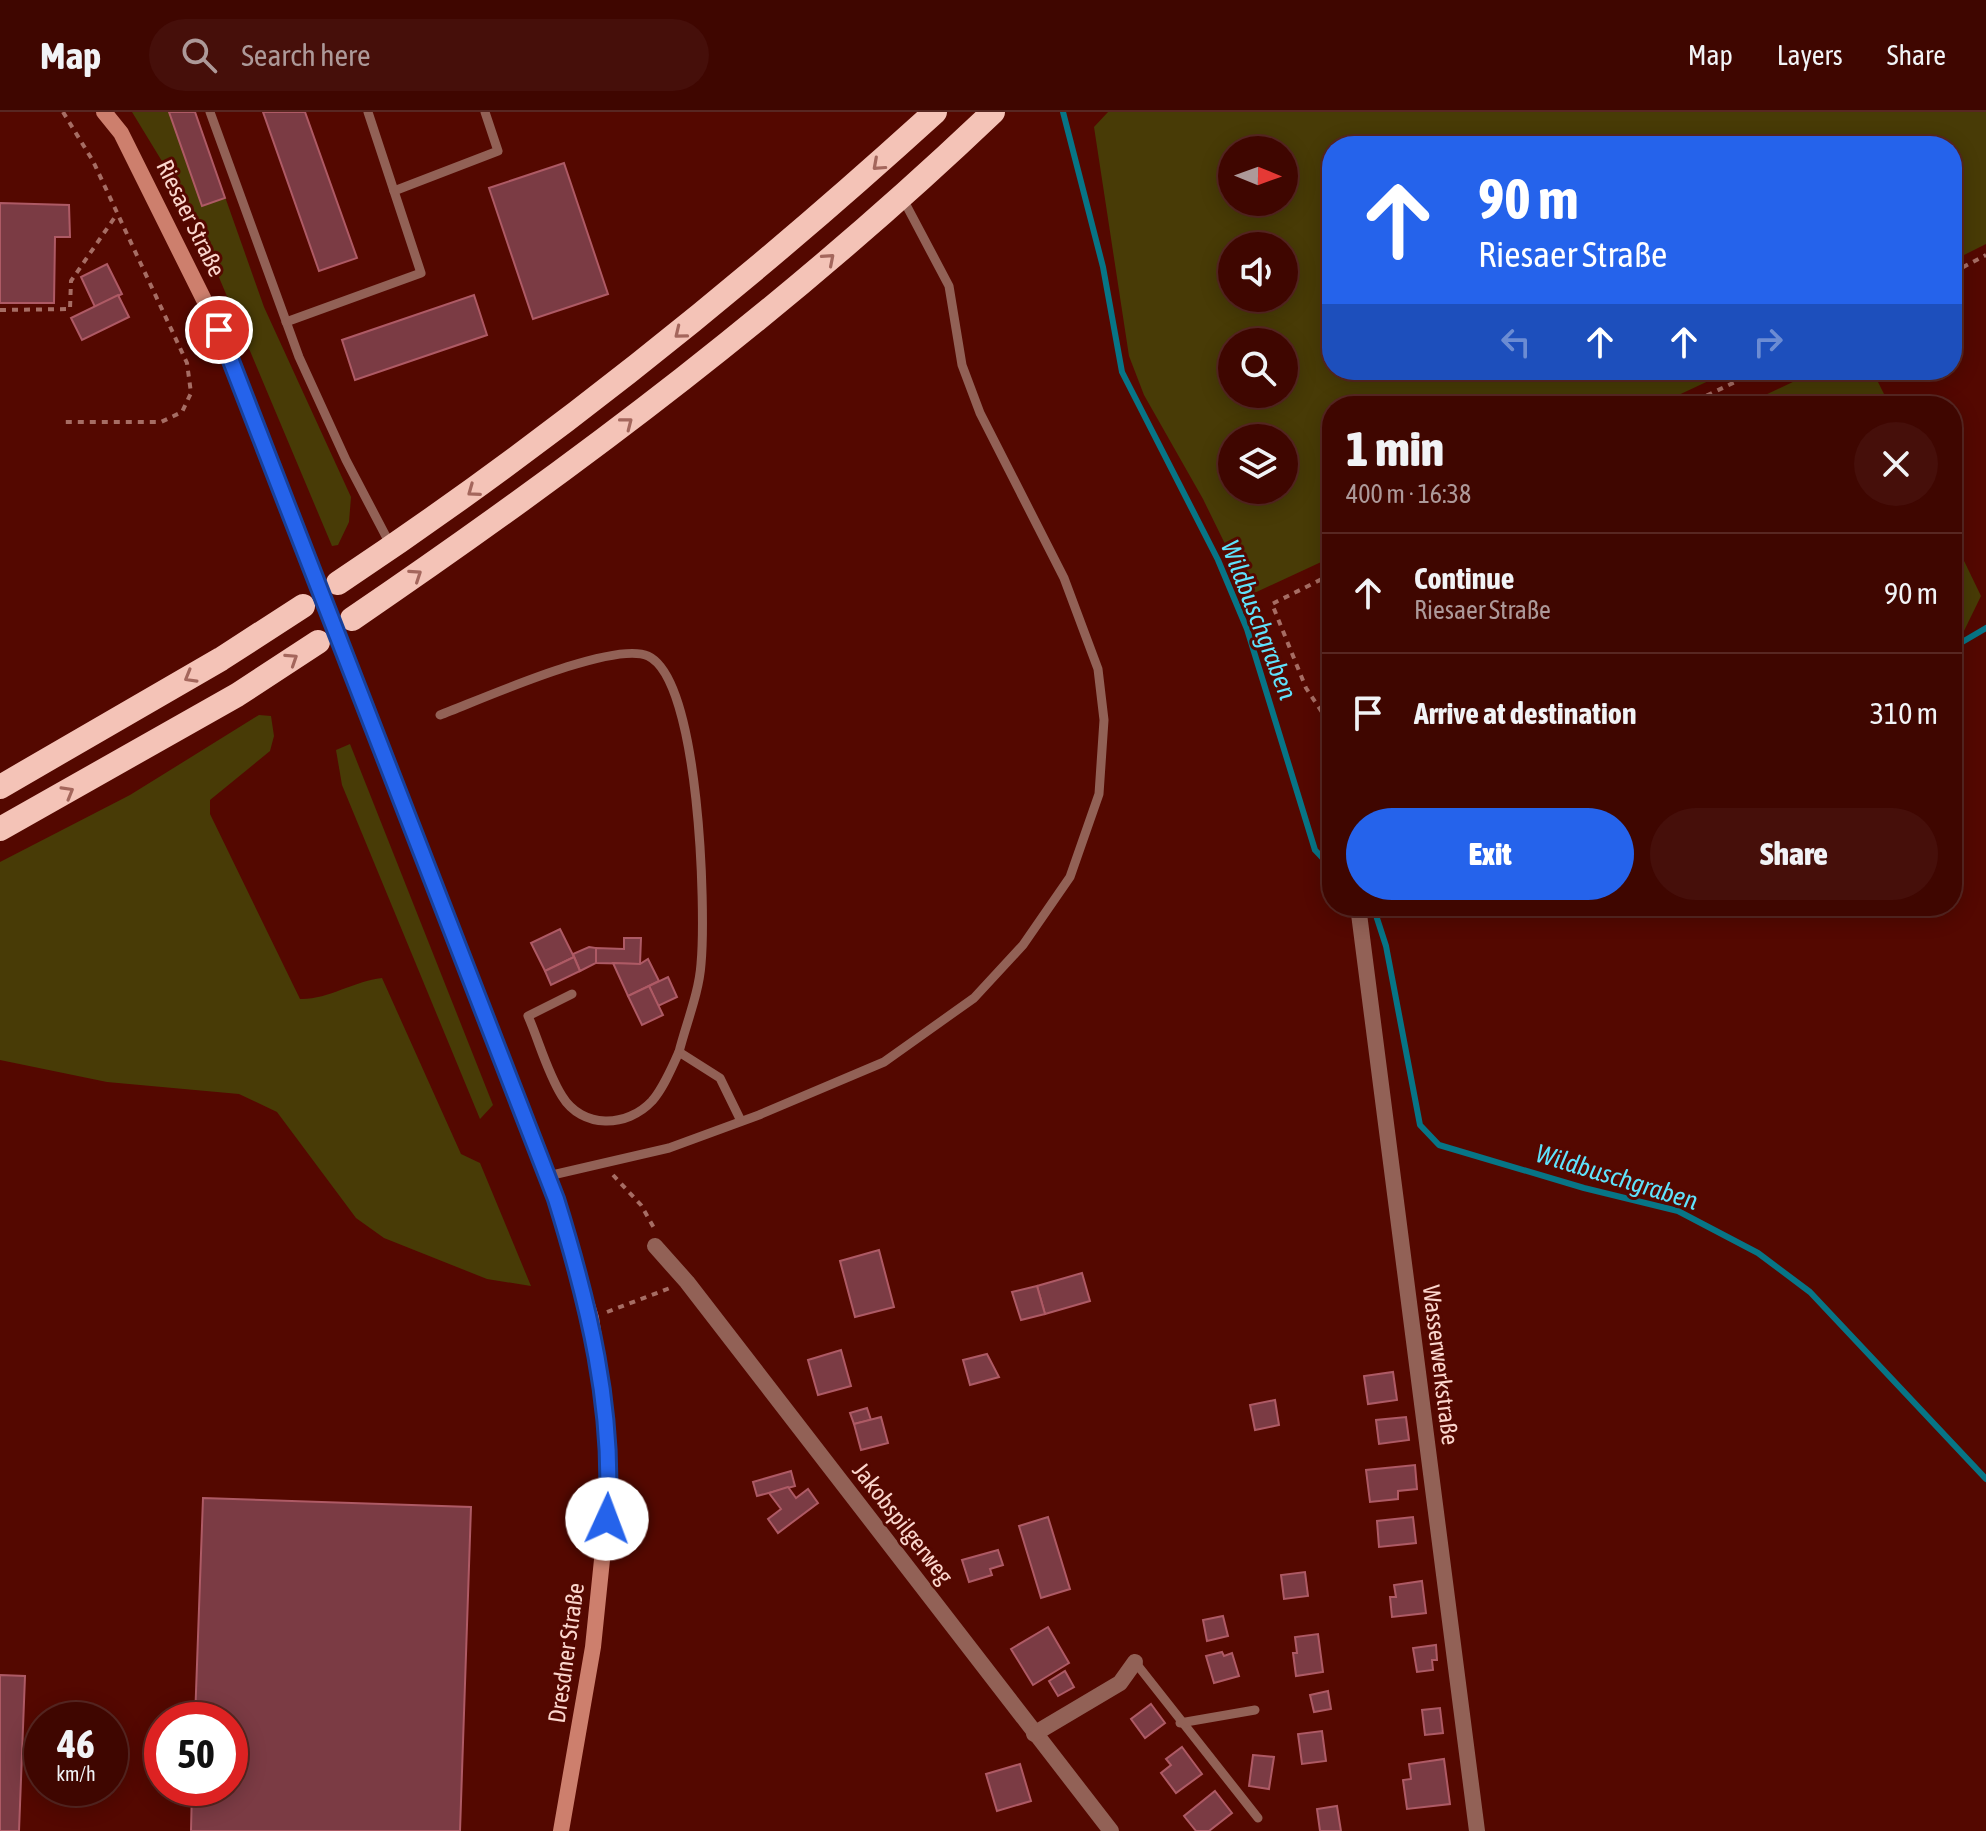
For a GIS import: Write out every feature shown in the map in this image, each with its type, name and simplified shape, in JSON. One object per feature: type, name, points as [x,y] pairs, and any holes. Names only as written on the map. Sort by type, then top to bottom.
[{"type":"highway","points":[[338,583],[474,490],[670,341],[843,196],[935,112]]},
{"type":"highway","points":[[352,619],[601,444],[771,309],[902,196],[993,112]]},
{"type":"highway","points":[[0,787],[221,659],[303,606]]},
{"type":"highway","points":[[0,829],[237,695],[318,642]]},
{"type":"main road","name":"Riesaer Straße","points":[[104,112],[121,133],[219,330],[548,1176],[571,1246]]},
{"type":"main road","name":"Dresdner Straße","points":[[561,1831],[593,1647],[609,1492],[605,1410],[591,1318],[571,1246]]},
{"type":"street","name":"Wasserwerkstraße","points":[[1359,916],[1477,1831]]},
{"type":"street","name":"Jakobspilgerweg","points":[[655,1246],[687,1282],[1111,1831]]},
{"type":"street","points":[[1034,1734],[1120,1683],[1135,1662]]},
{"type":"lane","points":[[210,112],[286,322],[346,460],[392,547]]},
{"type":"lane","points":[[286,322],[421,273],[368,112]]},
{"type":"lane","points":[[394,191],[498,151],[485,112]]},
{"type":"lane","points":[[548,1176],[669,1148],[884,1062],[974,998],[1023,945],[1070,877],[1099,794],[1104,720],[1098,669],[1064,578],[980,413],[962,365],[949,286],[902,196]]},
{"type":"lane","points":[[440,715],[595,658],[647,655],[666,670],[688,747],[703,880],[701,967],[679,1052],[660,1090],[642,1110],[620,1121],[589,1119],[562,1096],[528,1016],[572,994]]},
{"type":"lane","points":[[679,1052],[720,1078],[741,1121]]},
{"type":"lane","points":[[1135,1662],[1180,1723],[1258,1818]]},
{"type":"lane","points":[[1180,1723],[1255,1710]]},
{"type":"path","points":[[63,112],[93,161],[187,363],[191,393],[182,412],[161,422],[63,422]]},
{"type":"path","points":[[0,310],[70,309],[71,281],[117,214]]},
{"type":"path","points":[[1962,268],[1986,255]]},
{"type":"path","points":[[1706,396],[1739,380]]},
{"type":"path","points":[[1322,579],[1272,604],[1306,688],[1322,712]]},
{"type":"path","points":[[605,1163],[653,1225],[655,1246]]},
{"type":"path","points":[[591,1318],[687,1282]]},
{"type":"shaded area","points":[[132,112],[195,112],[264,307],[351,497],[349,522],[338,545],[332,546],[218,275],[171,176]]},
{"type":"shaded area","points":[[1108,112],[1986,112],[1986,244],[1962,256],[1962,136],[1322,136],[1322,380],[1711,380],[1676,396],[1322,396],[1322,562],[1250,595],[1203,499],[1144,395],[1129,356],[1094,127]]},
{"type":"shaded area","points":[[1797,380],[1877,380],[1885,396],[1763,396]]},
{"type":"shaded area","points":[[1962,557],[1981,596],[1962,635]]},
{"type":"shaded area","points":[[259,715],[271,716],[274,736],[270,751],[210,800],[210,814],[300,999],[320,997],[382,978],[461,1154],[480,1163],[531,1286],[487,1279],[384,1238],[356,1218],[277,1112],[239,1094],[107,1082],[0,1060],[0,862],[130,795]]},
{"type":"shaded area","points":[[350,744],[493,1105],[480,1119],[342,785],[336,750]]},
{"type":"building","points":[[169,112],[195,112],[225,198],[202,206]]},
{"type":"building","points":[[263,112],[305,112],[357,258],[319,271]]},
{"type":"building","points":[[564,163],[608,294],[533,319],[489,188]]},
{"type":"building","points":[[0,203],[69,205],[70,237],[55,237],[54,303],[0,303]]},
{"type":"building","points":[[107,264],[122,294],[95,307],[81,277]]},
{"type":"building","points":[[118,295],[129,317],[82,340],[71,318]]},
{"type":"building","points":[[474,295],[487,335],[355,380],[342,340]]},
{"type":"building","points":[[560,929],[574,957],[545,971],[531,943]]},
{"type":"building","points":[[624,938],[641,938],[640,964],[596,963],[596,948],[624,949]]},
{"type":"building","points":[[589,947],[596,948],[596,963],[580,971],[573,954]]},
{"type":"building","points":[[574,957],[580,971],[551,985],[545,971]]},
{"type":"building","points":[[648,959],[659,981],[628,996],[613,963],[640,964]]},
{"type":"building","points":[[668,977],[677,997],[658,1006],[649,986]]},
{"type":"building","points":[[649,986],[663,1015],[642,1025],[628,996]]},
{"type":"building","points":[[879,1250],[894,1307],[855,1317],[840,1261]]},
{"type":"building","points":[[1082,1273],[1090,1301],[1045,1314],[1037,1286]]},
{"type":"building","points":[[1037,1286],[1045,1314],[1021,1320],[1012,1292]]},
{"type":"building","points":[[841,1350],[851,1386],[818,1395],[808,1360]]},
{"type":"building","points":[[987,1354],[999,1377],[970,1385],[963,1360]]},
{"type":"building","points":[[1393,1372],[1397,1400],[1368,1404],[1364,1376]]},
{"type":"building","points":[[1275,1400],[1279,1425],[1255,1430],[1250,1405]]},
{"type":"building","points":[[867,1408],[871,1420],[854,1424],[850,1413]]},
{"type":"building","points":[[881,1417],[888,1443],[861,1450],[854,1424]]},
{"type":"building","points":[[1406,1417],[1409,1440],[1379,1444],[1376,1420]]},
{"type":"building","points":[[1415,1465],[1417,1489],[1398,1491],[1398,1499],[1370,1502],[1366,1470]]},
{"type":"building","points":[[791,1471],[795,1486],[757,1496],[753,1482]]},
{"type":"building","points":[[788,1487],[796,1498],[808,1489],[818,1503],[778,1533],[768,1519],[781,1509],[769,1493]]},
{"type":"building","points":[[203,1498],[471,1507],[460,1831],[191,1831],[192,1806],[248,1806],[248,1702],[196,1702]]},
{"type":"building","points":[[1048,1517],[1070,1589],[1041,1598],[1019,1526]]},
{"type":"building","points":[[1413,1517],[1416,1543],[1379,1547],[1377,1521]]},
{"type":"building","points":[[998,1550],[1003,1565],[990,1569],[992,1575],[969,1582],[962,1560]]},
{"type":"building","points":[[1305,1572],[1308,1596],[1284,1599],[1281,1575]]},
{"type":"building","points":[[1422,1581],[1426,1613],[1392,1617],[1390,1597],[1396,1597],[1394,1585]]},
{"type":"building","points":[[1223,1616],[1228,1636],[1207,1641],[1203,1620]]},
{"type":"building","points":[[1048,1627],[1069,1663],[1033,1685],[1011,1649]]},
{"type":"building","points":[[1318,1634],[1323,1672],[1296,1676],[1293,1653],[1297,1653],[1295,1637]]},
{"type":"building","points":[[1436,1645],[1437,1660],[1432,1660],[1433,1670],[1417,1672],[1413,1648]]},
{"type":"building","points":[[1222,1652],[1224,1656],[1232,1653],[1239,1676],[1214,1683],[1206,1656]]},
{"type":"building","points":[[1065,1671],[1074,1687],[1058,1696],[1049,1681]]},
{"type":"building","points":[[0,1675],[25,1676],[19,1831],[0,1831]]},
{"type":"building","points":[[1328,1691],[1331,1709],[1314,1712],[1310,1695]]},
{"type":"building","points":[[1151,1704],[1165,1723],[1145,1738],[1131,1719]]},
{"type":"building","points":[[1440,1708],[1443,1733],[1425,1735],[1422,1710]]},
{"type":"building","points":[[1322,1731],[1326,1761],[1302,1764],[1298,1734]]},
{"type":"building","points":[[1182,1747],[1202,1774],[1176,1793],[1161,1773],[1171,1765],[1166,1759]]},
{"type":"building","points":[[1253,1755],[1274,1757],[1269,1789],[1249,1786]]},
{"type":"building","points":[[1444,1759],[1450,1804],[1407,1809],[1403,1780],[1411,1779],[1409,1764]]},
{"type":"building","points":[[1020,1764],[1031,1801],[997,1811],[986,1774]]},
{"type":"building","points":[[1215,1791],[1232,1813],[1209,1831],[1196,1831],[1184,1816]]},
{"type":"building","points":[[1337,1806],[1341,1831],[1320,1831],[1317,1809]]},
{"type":"waterway","name":"Wildbuschgraben","points":[[1063,112],[1103,267],[1122,372],[1218,560],[1247,629],[1315,850],[1322,857]]},
{"type":"waterway","points":[[1962,642],[1986,628]]},
{"type":"waterway","name":"Wildbuschgraben","points":[[1376,916],[1386,946],[1420,1125],[1439,1145],[1584,1188],[1678,1211],[1758,1253],[1810,1292],[1986,1479]]},
{"type":"route","points":[[219,330],[556,1199],[591,1318],[605,1410],[609,1492],[607,1519]]}]
